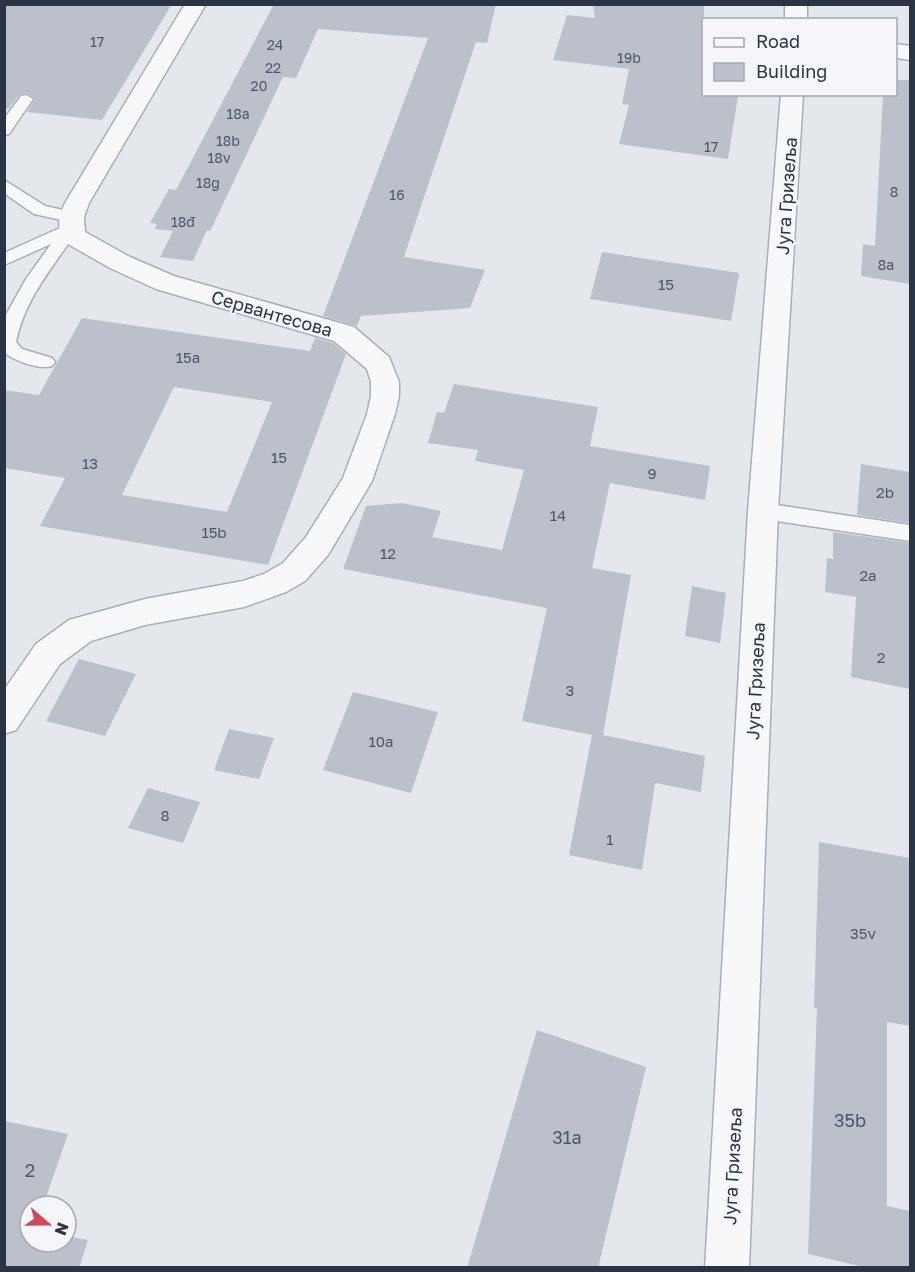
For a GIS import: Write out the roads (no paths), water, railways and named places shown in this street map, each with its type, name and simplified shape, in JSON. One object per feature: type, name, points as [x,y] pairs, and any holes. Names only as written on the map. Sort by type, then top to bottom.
[{"type":"street","points":[[71,223],[92,176],[196,4]]},
{"type":"street","name":"Југа Гризеља","points":[[727,1268],[764,511],[792,96]]},
{"type":"street","name":"Сервантесова","points":[[4,719],[48,654],[81,630],[145,612],[244,594],[274,583],[294,572],[317,546],[357,481],[381,414],[385,396],[385,382],[379,364],[344,334],[146,276],[75,237],[71,223]]},
{"type":"lane","points":[[4,131],[26,99]]},
{"type":"lane","points":[[4,185],[40,210],[71,223]]},
{"type":"lane","points":[[4,260],[71,223]]},
{"type":"lane","points":[[46,362],[16,353],[7,344],[9,326],[71,223]]},
{"type":"lane","points":[[764,511],[910,533]]}]
